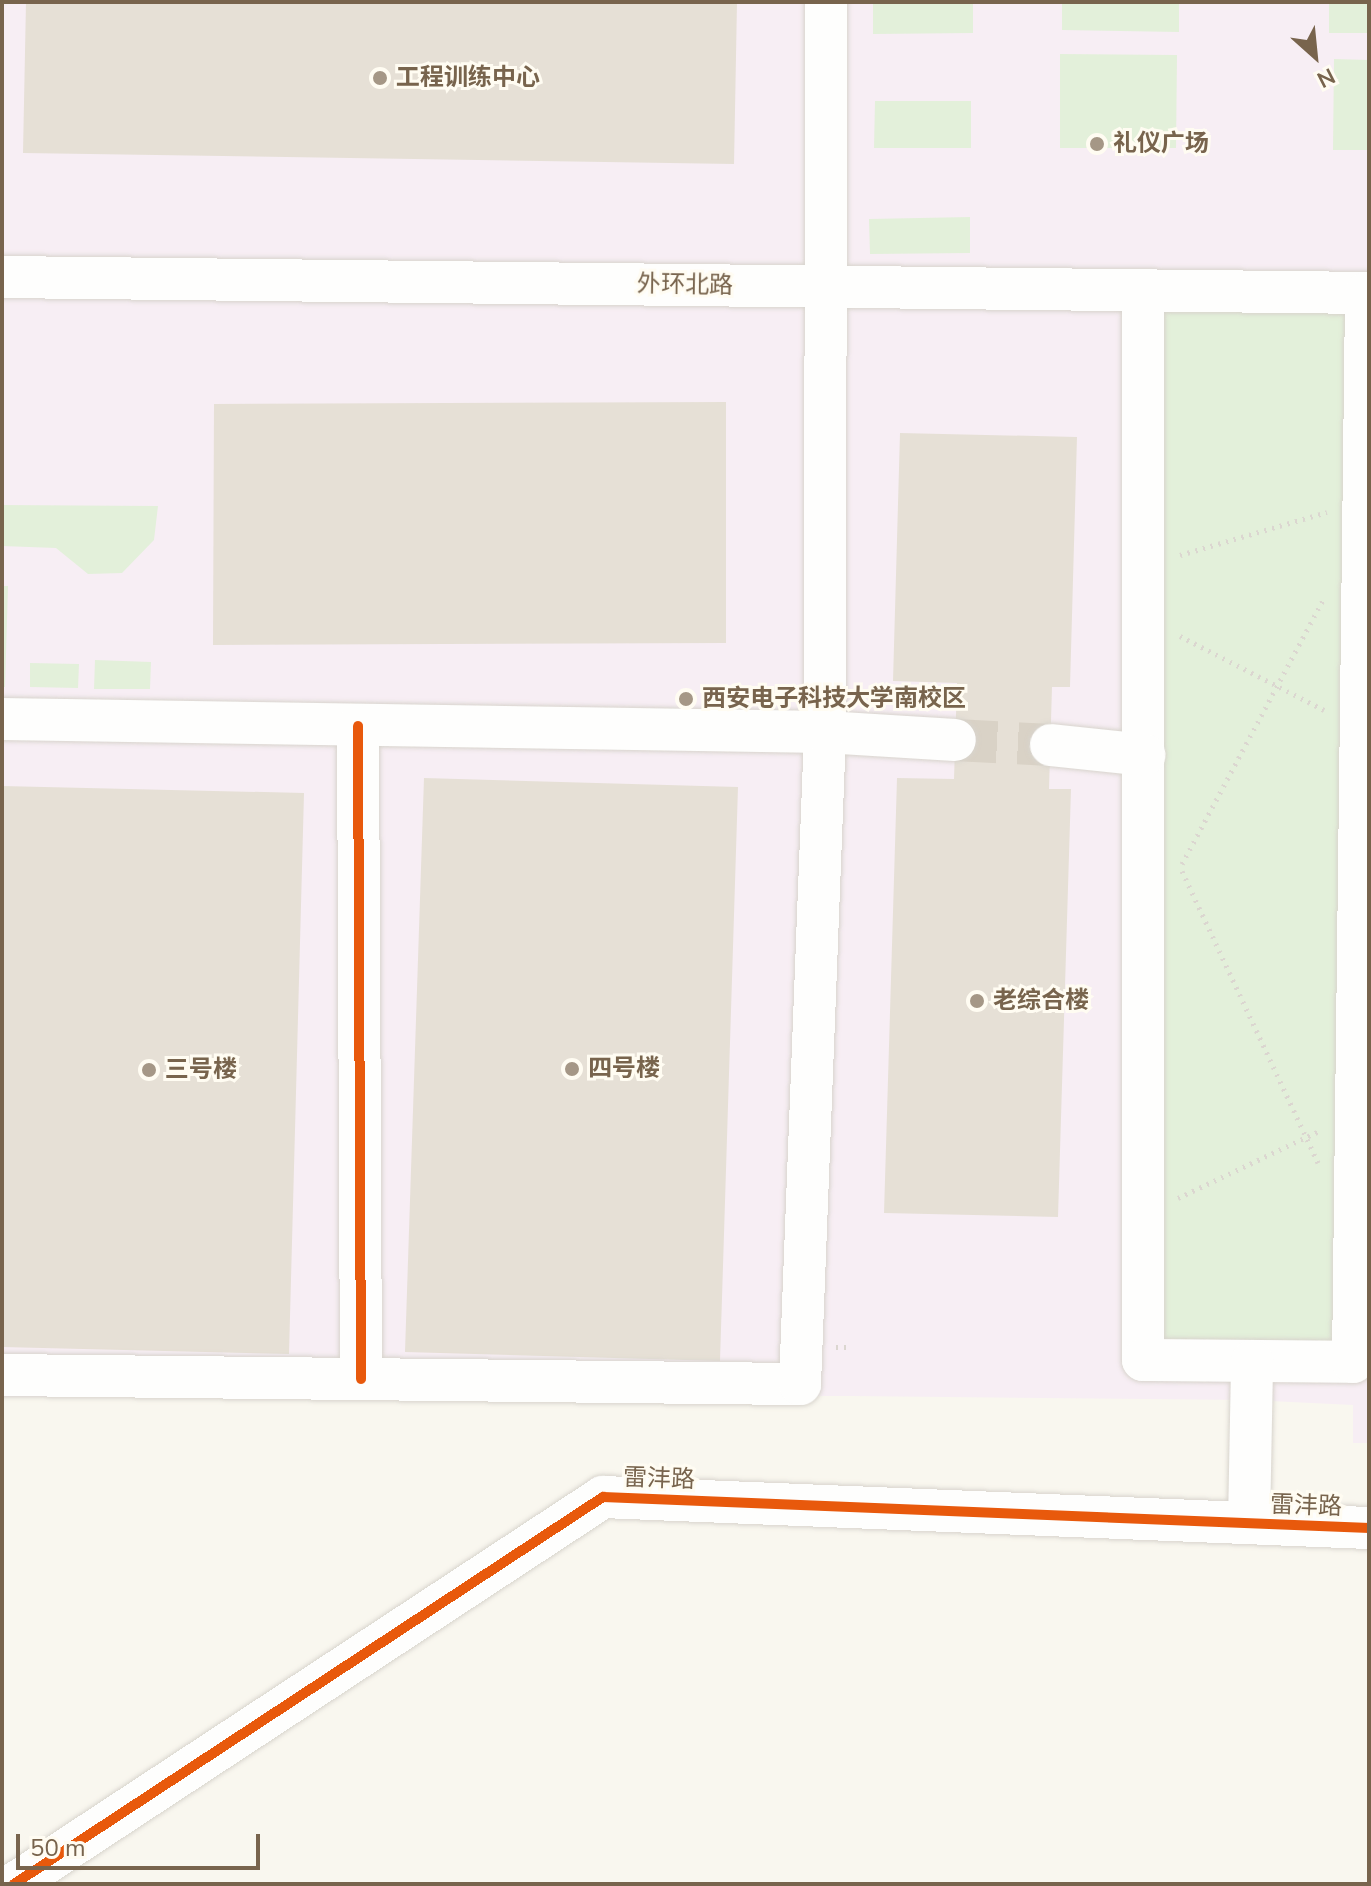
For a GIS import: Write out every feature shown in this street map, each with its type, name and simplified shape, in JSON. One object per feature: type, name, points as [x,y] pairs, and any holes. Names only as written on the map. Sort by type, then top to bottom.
[{"type":"street","points":[[2,1375],[800,1384],[825,732],[826,2]]},
{"type":"street","name":"外环北路","points":[[2,277],[1367,293]]},
{"type":"street","points":[[1143,290],[1143,1360],[1353,1362],[1355,1108],[1365,729],[1363,501],[1367,293]]},
{"type":"street","points":[[2,719],[825,732],[955,740]]},
{"type":"street","points":[[358,726],[361,1379]]},
{"type":"street","points":[[1051,745],[1144,755]]},
{"type":"street","points":[[1249,1523],[1252,1361]]},
{"type":"street","name":"雷沣路","points":[[14,1884],[603,1497],[1369,1528]]},
{"type":"path","points":[[1143,566],[1363,501]]},
{"type":"path","points":[[1173,881],[1280,687],[1328,591]]},
{"type":"path","points":[[1143,617],[1365,729]]},
{"type":"path","points":[[1174,855],[1320,1168]]},
{"type":"path","points":[[1144,1214],[1307,1139],[1355,1108]]},
{"type":"shaded area","name":"西安电子科技大学南校区","points":[[2,2],[1369,2],[1369,1443],[1353,1443],[1353,1405],[1249,1400],[850,1396],[2,1397]]},
{"type":"green space","points":[[873,2],[973,2],[973,33],[873,34]]},
{"type":"green space","points":[[1062,2],[1179,2],[1179,32],[1062,30]]},
{"type":"green space","points":[[1329,2],[1369,2],[1369,33],[1329,33]]},
{"type":"green space","points":[[1060,54],[1177,55],[1176,148],[1060,148]]},
{"type":"green space","points":[[1334,59],[1369,60],[1369,150],[1333,150]]},
{"type":"green space","points":[[875,101],[971,101],[971,148],[874,148]]},
{"type":"green space","points":[[970,217],[970,253],[870,254],[869,219]]},
{"type":"green space","points":[[1143,290],[1366,293],[1353,1362],[1143,1360]]},
{"type":"green space","points":[[2,505],[158,506],[154,540],[122,573],[88,574],[56,548],[2,546]]},
{"type":"green space","points":[[2,586],[8,586],[5,687],[2,687]]},
{"type":"green space","points":[[95,660],[151,662],[150,689],[94,689]]},
{"type":"green space","points":[[30,663],[79,664],[78,688],[30,687]]},
{"type":"building","name":"工程训练中心","points":[[26,2],[737,2],[734,164],[23,153]]},
{"type":"building","points":[[726,402],[726,643],[213,645],[214,404]]},
{"type":"building","name":"老综合楼","points":[[900,433],[1077,437],[1070,687],[1052,687],[1049,789],[1071,789],[1058,1217],[884,1213],[897,778],[954,779],[957,683],[893,681]]},
{"type":"building","name":"四号楼","points":[[424,778],[738,787],[720,1361],[405,1352]]},
{"type":"building","name":"三号楼","points":[[2,786],[304,793],[289,1354],[2,1347]]},
{"type":"tunnel","points":[[955,740],[1051,745]]},
{"type":"cycle path","points":[[358,726],[361,1379]]},
{"type":"cycle path","points":[[14,1884],[603,1497],[1369,1528]]},
{"type":"place","name":"工程训练中心","points":[[380,78]]},
{"type":"place","name":"礼仪广场","points":[[1097,144]]},
{"type":"place","name":"西安电子科技大学南校区","points":[[686,699]]},
{"type":"place","name":"老综合楼","points":[[977,1001]]},
{"type":"place","name":"四号楼","points":[[572,1069]]},
{"type":"place","name":"三号楼","points":[[149,1070]]}]
